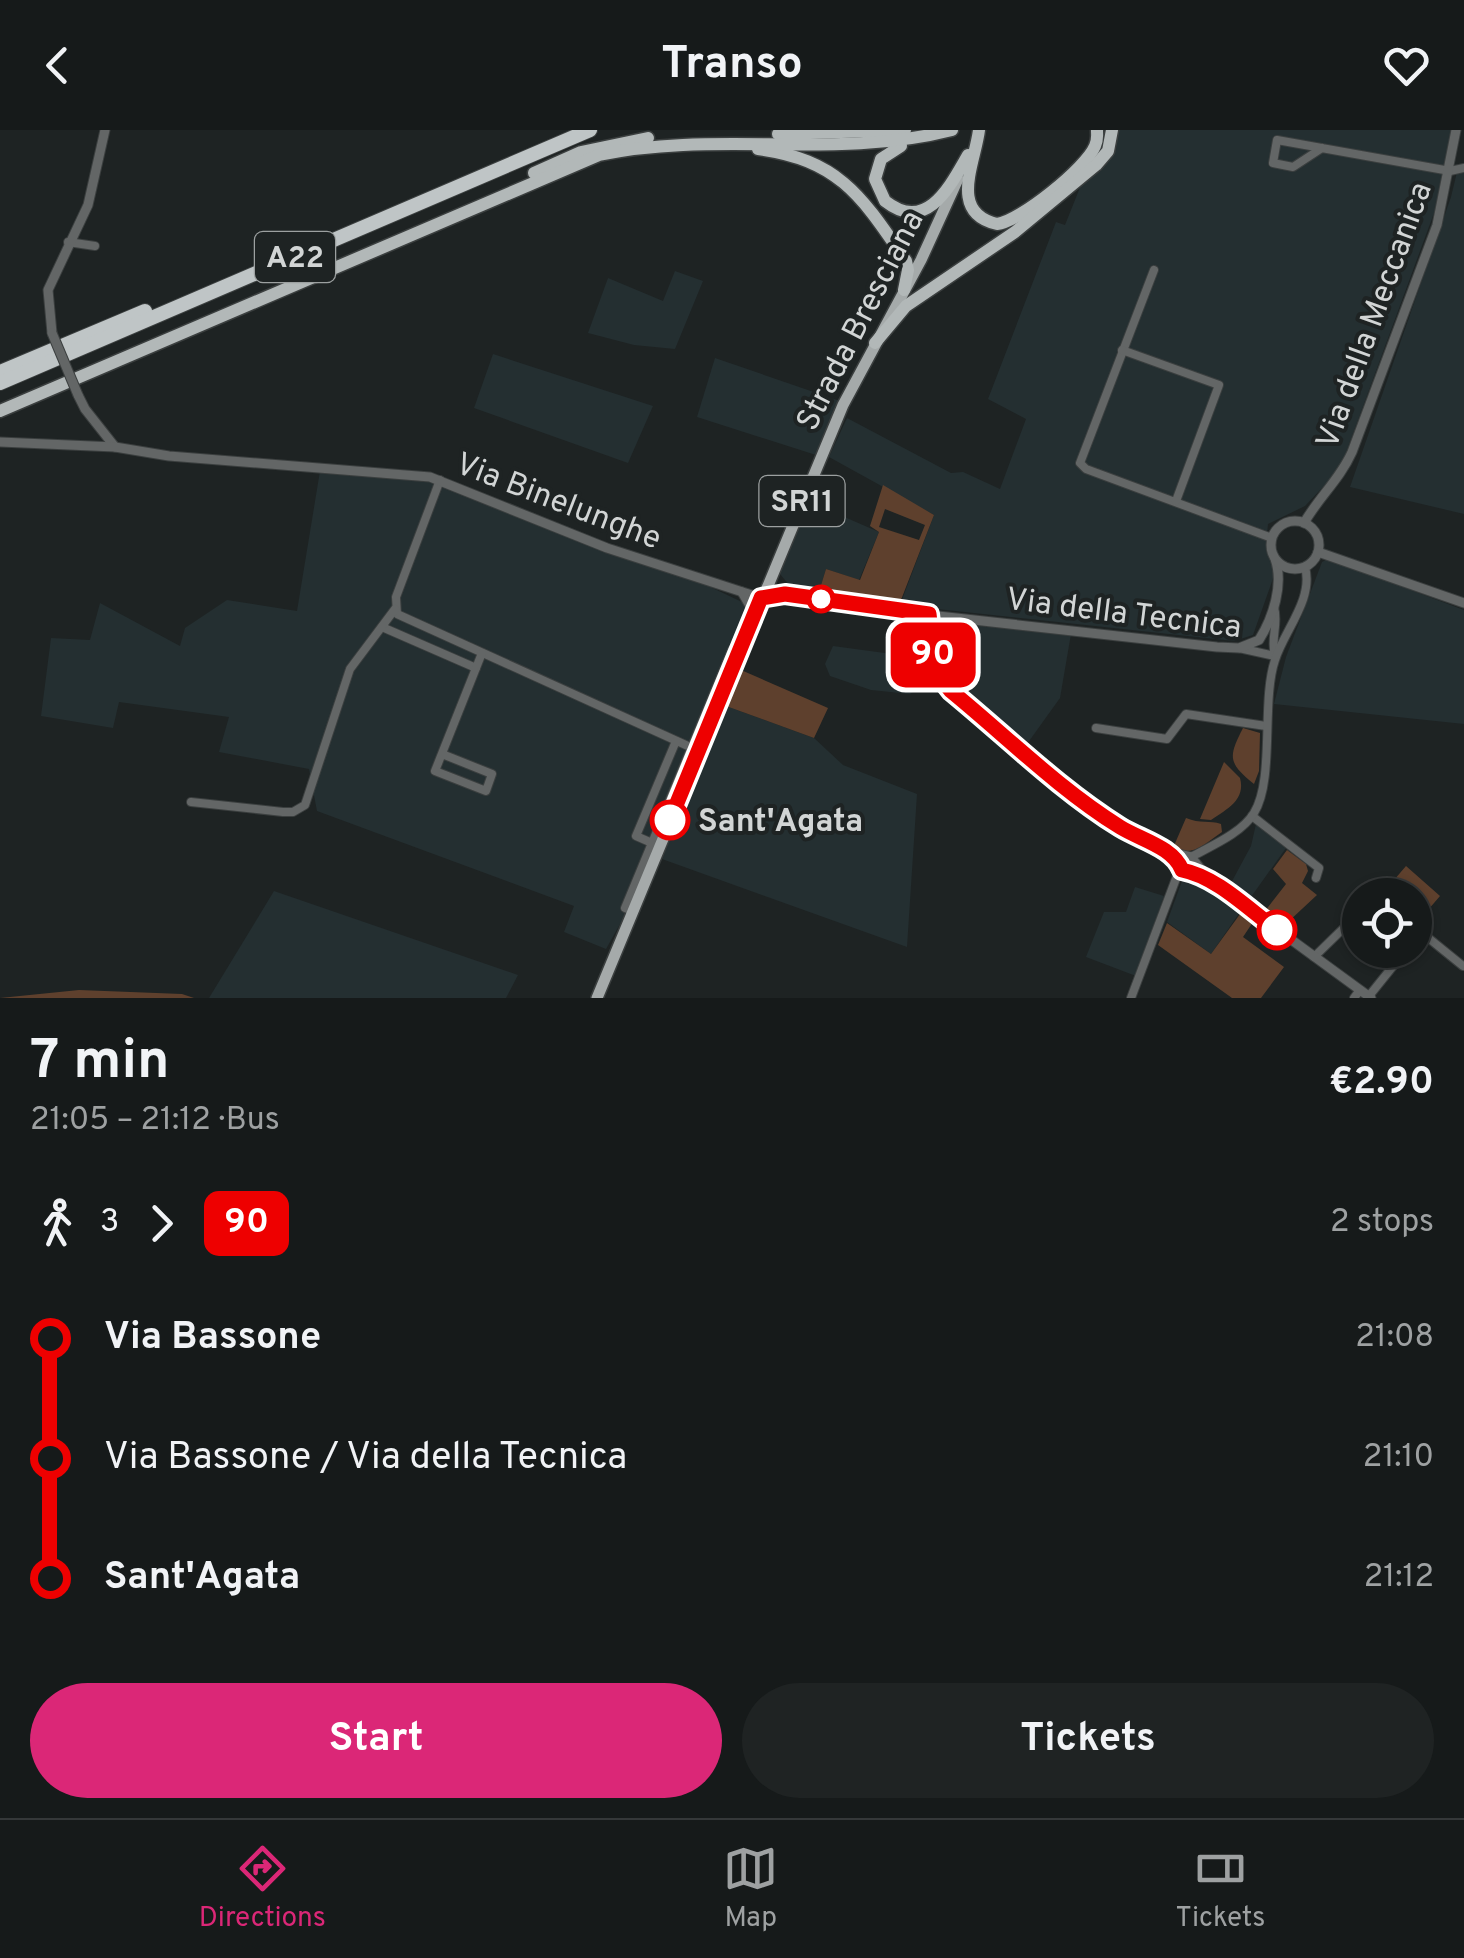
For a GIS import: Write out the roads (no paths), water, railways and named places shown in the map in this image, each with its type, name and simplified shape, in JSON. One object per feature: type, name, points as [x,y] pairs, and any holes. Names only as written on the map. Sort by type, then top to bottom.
[{"type":"highway","name":"A22","points":[[0,372],[569,130]]},
{"type":"highway","name":"A22","points":[[0,383],[590,130]]},
{"type":"highway","points":[[0,407],[635,130]]},
{"type":"highway","points":[[581,152],[626,140],[668,136],[876,134],[905,130]]},
{"type":"highway","points":[[0,407],[599,155],[659,145],[721,142],[874,144],[952,130]]},
{"type":"highway","points":[[952,130],[887,152],[878,162],[875,174],[882,198],[902,211],[928,208],[946,192],[971,156]]},
{"type":"highway","points":[[979,130],[971,156],[970,206],[988,222],[1006,223],[1023,214],[1082,164],[1096,145],[1097,130]]},
{"type":"highway","points":[[875,342],[906,306],[1015,232],[1096,165],[1108,151],[1112,130]]},
{"type":"highway","points":[[721,142],[794,156],[841,178],[858,195],[906,262],[904,290]]},
{"type":"main road","name":"Strada Bresciana","points":[[597,998],[730,664],[742,646],[843,405],[971,156]]},
{"type":"street","points":[[106,130],[88,204],[48,290],[48,316],[85,409],[115,447]]},
{"type":"street","name":"Via della Meccanica","points":[[1272,538],[1285,523],[1304,523],[1314,505],[1344,472],[1437,225],[1456,130]]},
{"type":"street","name":"Via della Meccanica","points":[[1322,148],[1293,167],[1273,163],[1277,140],[1322,148],[1450,171]]},
{"type":"street","points":[[1450,171],[1464,168]]},
{"type":"street","points":[[68,242],[95,246]]},
{"type":"street","points":[[1131,998],[1175,880],[1188,864],[1252,816],[1264,776],[1275,656],[1271,637],[1276,623],[1279,578],[1272,538],[1086,469],[1080,463],[1154,270]]},
{"type":"street","points":[[1122,350],[1219,385],[1176,501]]},
{"type":"street","name":"Via Binelunghe","points":[[0,442],[115,447],[169,456],[440,480],[607,548],[761,598]]},
{"type":"street","points":[[192,802],[282,812],[299,810],[310,794],[350,669],[395,609],[396,597],[440,480]]},
{"type":"street","points":[[1304,523],[1316,535],[1318,552]]},
{"type":"street","points":[[1240,648],[1258,640],[1288,577],[1318,552]]},
{"type":"street","points":[[1318,552],[1464,603]]},
{"type":"street","points":[[1275,559],[1290,569],[1302,568]]},
{"type":"street","name":"Via della Tecnica","points":[[761,598],[785,594],[1240,648],[1275,656],[1288,636],[1309,580],[1302,568]]},
{"type":"street","points":[[773,570],[785,594]]},
{"type":"street","points":[[742,592],[752,621]]},
{"type":"street","points":[[395,609],[404,619],[695,749]]},
{"type":"street","points":[[929,614],[933,660],[941,682],[1092,808],[1188,864],[1364,996],[1390,968]]},
{"type":"street","points":[[382,626],[476,668]]},
{"type":"street","points":[[442,754],[492,774],[486,791],[436,771],[442,754],[482,653]]},
{"type":"street","points":[[1096,728],[1167,739],[1186,714],[1266,726]]},
{"type":"street","name":"Strada Bresciana","points":[[652,843],[636,836],[676,741]]},
{"type":"street","name":"Strada Bresciana","points":[[633,911],[625,908],[695,749]]},
{"type":"street","points":[[1252,816],[1319,868],[1316,878]]},
{"type":"street","points":[[1314,957],[1342,930]]},
{"type":"street","points":[[1432,945],[1463,966]]},
{"type":"place","name":"Sant'Agata","points":[[670,820]]}]
